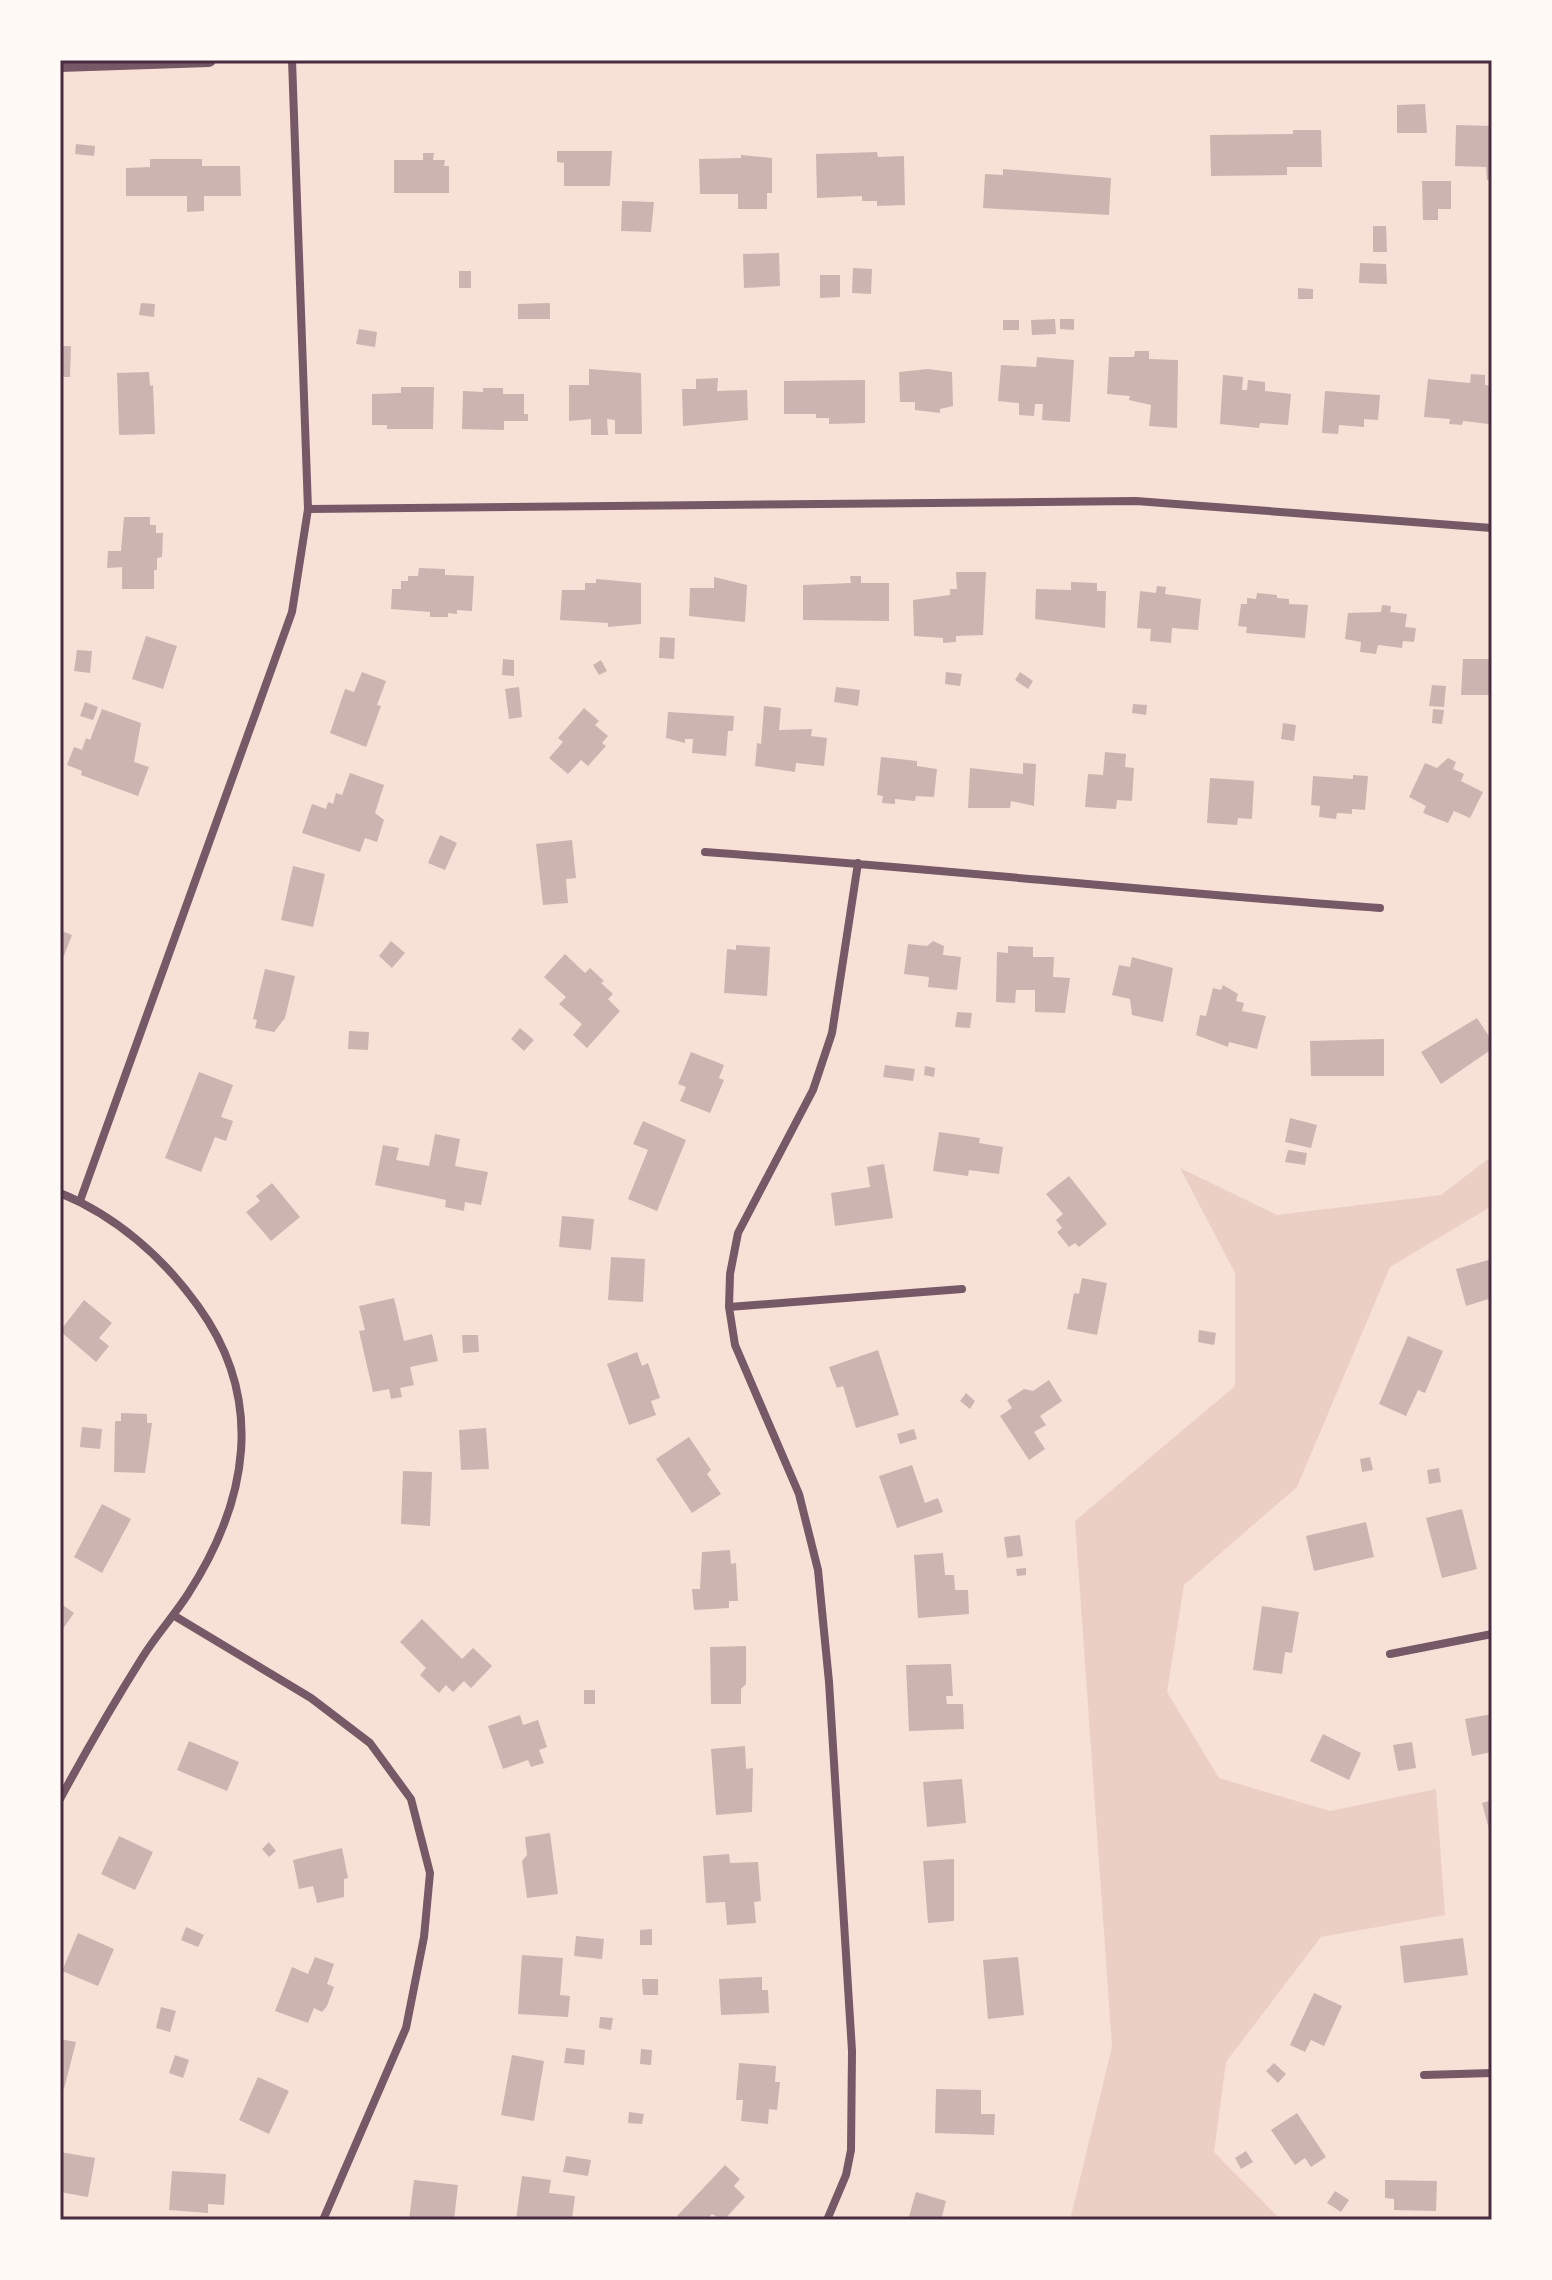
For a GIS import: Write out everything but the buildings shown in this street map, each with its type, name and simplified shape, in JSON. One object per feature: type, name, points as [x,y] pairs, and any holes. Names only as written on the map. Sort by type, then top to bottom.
[{"type":"street","points":[[60,65],[209,60]]},
{"type":"street","points":[[80,1201],[292,612],[308,509],[292,60]]},
{"type":"street","points":[[308,509],[1136,501],[1492,528]]},
{"type":"street","points":[[705,852],[858,863],[1152,892],[1380,908]]},
{"type":"street","points":[[827,2220],[846,2175],[851,2150],[852,2051],[829,1682],[818,1570],[799,1494],[735,1345],[729,1307],[730,1274],[738,1233],[813,1090],[832,1033],[858,863]]},
{"type":"street","points":[[60,1193],[80,1201],[123,1228],[183,1285],[207,1318],[236,1382],[243,1436],[238,1480],[208,1558],[137,1666],[60,1799]]},
{"type":"street","points":[[729,1307],[962,1289]]},
{"type":"street","points":[[173,1615],[311,1698],[370,1743],[411,1799],[430,1873],[424,1937],[406,2028],[323,2220]]},
{"type":"street","points":[[1390,1654],[1492,1634]]},
{"type":"street","points":[[1424,2075],[1492,2073]]},
{"type":"shaded area","points":[[1492,1156],[1492,1206],[1390,1267],[1297,1487],[1184,1585],[1167,1692],[1219,1778],[1330,1811],[1436,1789],[1445,1915],[1321,1937],[1226,2062],[1214,2152],[1281,2220],[1070,2220],[1112,2047],[1075,1521],[1235,1386],[1235,1273],[1180,1168],[1277,1215],[1441,1195]]}]
